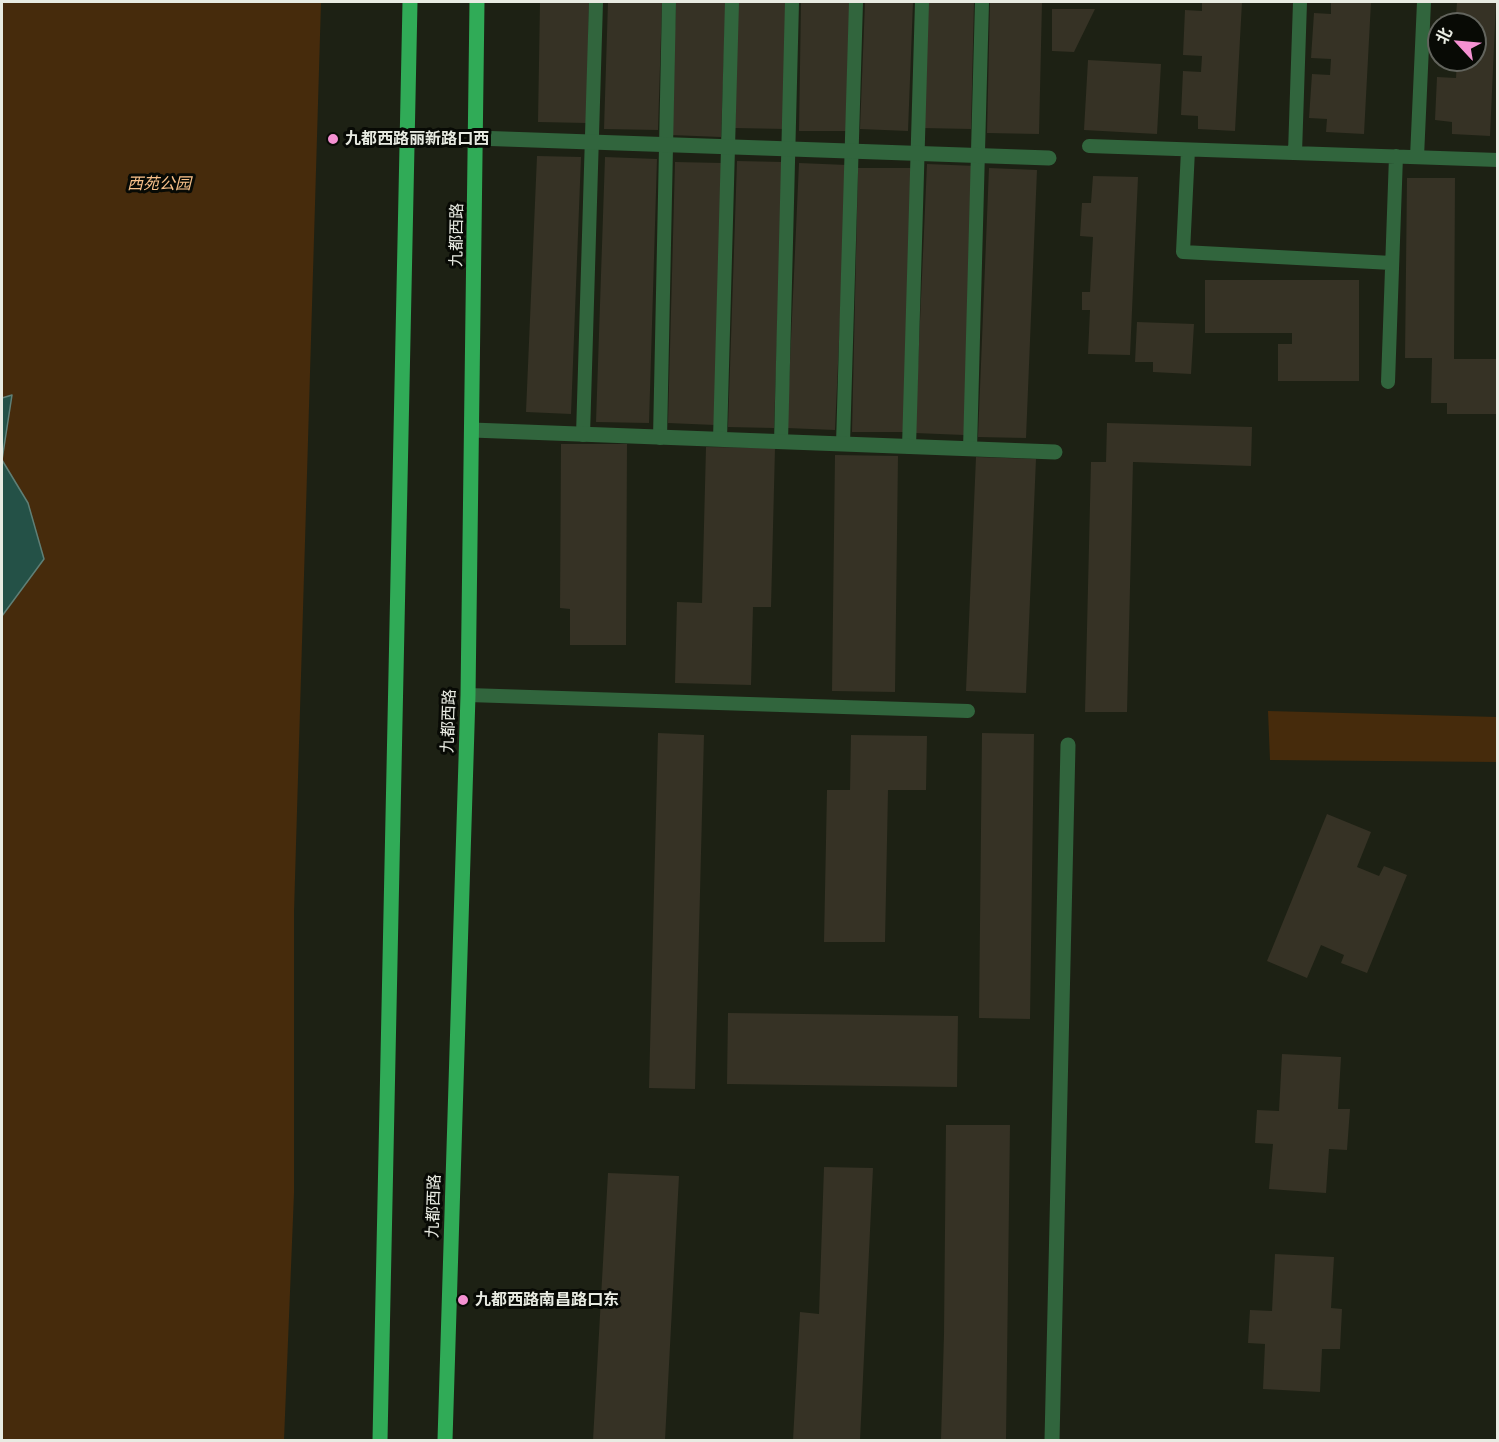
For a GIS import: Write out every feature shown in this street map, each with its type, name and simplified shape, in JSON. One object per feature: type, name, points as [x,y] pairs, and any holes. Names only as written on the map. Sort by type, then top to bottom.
[{"type":"main road","points":[[380,1440],[410,2]]},
{"type":"main road","name":"九都西路","points":[[445,1440],[468,695],[477,2]]},
{"type":"street","points":[[476,138],[1049,158]]},
{"type":"street","points":[[472,430],[1055,452]]},
{"type":"street","points":[[1052,1440],[1068,745]]},
{"type":"lane","points":[[583,435],[596,2]]},
{"type":"lane","points":[[660,438],[669,2]]},
{"type":"lane","points":[[720,439],[732,2]]},
{"type":"lane","points":[[781,442],[792,2]]},
{"type":"lane","points":[[843,444],[856,2]]},
{"type":"lane","points":[[909,447],[922,2]]},
{"type":"lane","points":[[970,449],[982,2]]},
{"type":"lane","points":[[1295,153],[1300,2]]},
{"type":"lane","points":[[1417,157],[1424,2]]},
{"type":"lane","points":[[1089,146],[1497,160]]},
{"type":"lane","points":[[1188,150],[1183,252],[1392,263]]},
{"type":"lane","points":[[1388,382],[1396,156]]},
{"type":"lane","points":[[468,695],[968,711]]},
{"type":"green space","name":"西苑公园","points":[[2,2],[321,2],[294,912],[294,1193],[284,1440],[2,1440]]},
{"type":"green space","points":[[1268,711],[1497,717],[1497,762],[1270,760]]},
{"type":"water","points":[[12,395],[2,460],[2,398]]},
{"type":"water","points":[[2,460],[28,503],[44,559],[2,616]]},
{"type":"building","points":[[540,2],[589,2],[587,123],[538,122]]},
{"type":"building","points":[[608,2],[662,2],[658,130],[604,129]]},
{"type":"building","points":[[676,2],[726,2],[721,137],[671,135]]},
{"type":"building","points":[[737,2],[788,2],[785,129],[735,128]]},
{"type":"building","points":[[801,2],[854,2],[851,131],[799,131]]},
{"type":"building","points":[[865,2],[913,2],[908,131],[860,129]]},
{"type":"building","points":[[925,2],[974,2],[971,129],[922,128]]},
{"type":"building","points":[[990,2],[1042,2],[1039,134],[987,133]]},
{"type":"building","points":[[1202,2],[1242,2],[1235,131],[1198,129],[1198,116],[1181,115],[1183,71],[1201,72],[1202,56],[1183,55],[1185,10],[1202,11]]},
{"type":"building","points":[[1331,2],[1371,2],[1364,134],[1326,132],[1327,119],[1309,118],[1312,74],[1330,75],[1331,59],[1311,58],[1314,13],[1331,14]]},
{"type":"building","points":[[1457,2],[1496,2],[1490,136],[1452,134],[1452,122],[1435,120],[1437,77],[1456,78],[1456,72],[1487,72],[1487,12],[1456,12]]},
{"type":"building","points":[[1052,9],[1095,9],[1074,52],[1052,51]]},
{"type":"building","points":[[1088,60],[1161,64],[1157,134],[1084,130]]},
{"type":"building","points":[[537,156],[581,157],[571,414],[526,412]]},
{"type":"building","points":[[605,157],[657,159],[649,423],[596,422]]},
{"type":"building","points":[[737,161],[783,162],[774,428],[728,427]]},
{"type":"building","points":[[675,162],[722,163],[715,425],[668,423]]},
{"type":"building","points":[[799,163],[847,165],[835,430],[787,428]]},
{"type":"building","points":[[927,164],[976,166],[964,435],[915,433]]},
{"type":"building","points":[[858,168],[913,168],[906,432],[852,432]]},
{"type":"building","points":[[989,168],[1037,170],[1026,438],[978,437]]},
{"type":"building","points":[[1093,176],[1138,177],[1130,355],[1088,354],[1090,310],[1082,310],[1082,292],[1090,292],[1093,237],[1080,236],[1082,203],[1091,203]]},
{"type":"building","points":[[1407,178],[1455,178],[1454,359],[1498,359],[1496,414],[1447,414],[1447,403],[1431,403],[1432,358],[1405,358]]},
{"type":"building","points":[[1205,280],[1359,280],[1359,381],[1278,381],[1278,344],[1292,344],[1292,333],[1205,333]]},
{"type":"building","points":[[1137,322],[1194,324],[1191,374],[1153,372],[1153,362],[1135,362]]},
{"type":"building","points":[[1107,423],[1252,427],[1251,466],[1133,462],[1127,712],[1085,712],[1091,462],[1106,462]]},
{"type":"building","points":[[561,444],[627,444],[626,645],[570,645],[570,609],[560,608]]},
{"type":"building","points":[[706,447],[775,448],[771,607],[753,607],[751,685],[675,683],[677,602],[702,603]]},
{"type":"building","points":[[835,455],[898,456],[895,692],[832,691]]},
{"type":"building","points":[[976,457],[1036,459],[1026,693],[966,691]]},
{"type":"building","points":[[658,733],[704,735],[695,1089],[649,1088]]},
{"type":"building","points":[[982,733],[1034,734],[1030,1019],[979,1018]]},
{"type":"building","points":[[851,735],[927,736],[926,790],[888,790],[885,942],[824,942],[827,790],[850,790]]},
{"type":"building","points":[[1327,814],[1371,832],[1357,867],[1379,876],[1384,866],[1407,875],[1367,973],[1341,963],[1344,955],[1321,945],[1307,978],[1267,961]]},
{"type":"building","points":[[728,1013],[958,1016],[957,1087],[727,1084]]},
{"type":"building","points":[[1282,1054],[1341,1057],[1338,1109],[1350,1109],[1347,1150],[1329,1149],[1326,1193],[1269,1189],[1273,1144],[1255,1143],[1257,1110],[1279,1111]]},
{"type":"building","points":[[946,1125],[1010,1125],[1006,1440],[941,1440]]},
{"type":"building","points":[[824,1167],[873,1168],[860,1440],[793,1440],[800,1312],[819,1314]]},
{"type":"building","points":[[608,1173],[679,1176],[665,1440],[593,1440]]},
{"type":"building","points":[[1275,1254],[1334,1257],[1331,1308],[1342,1309],[1340,1349],[1322,1349],[1320,1392],[1263,1389],[1265,1344],[1248,1343],[1250,1310],[1272,1311]]},
{"type":"place","name":"九都西路丽新路口西","points":[[333,139]]},
{"type":"place","name":"九都西路南昌路口东","points":[[463,1300]]}]
